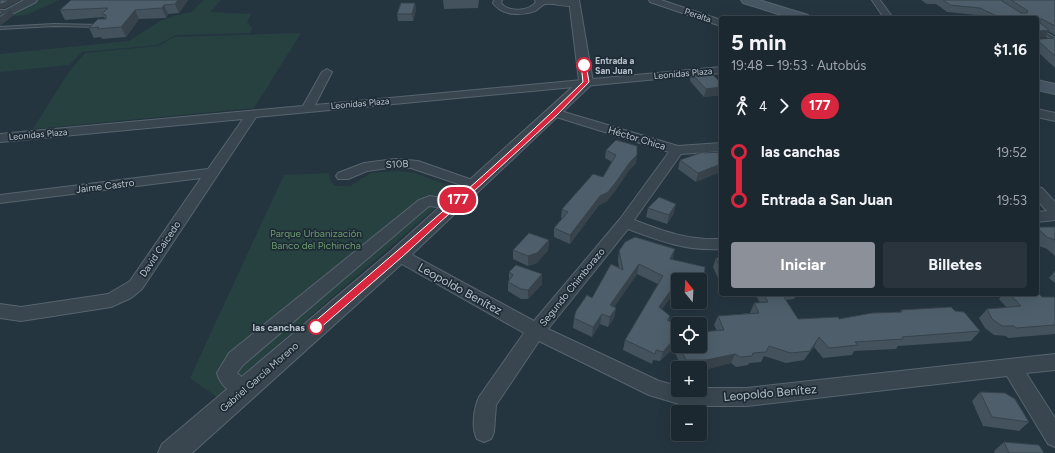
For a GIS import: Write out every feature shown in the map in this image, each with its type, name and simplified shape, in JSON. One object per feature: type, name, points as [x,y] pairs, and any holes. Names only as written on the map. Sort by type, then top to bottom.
[{"type":"main road","points":[[747,0],[798,16]]},
{"type":"main road","points":[[1039,85],[1055,89]]},
{"type":"street","points":[[0,17],[32,0]]},
{"type":"street","points":[[498,0],[498,6],[516,11],[525,11],[537,7],[540,1],[574,1],[586,82]]},
{"type":"street","name":"Peralta","points":[[653,0],[719,22]]},
{"type":"street","points":[[876,0],[888,16]]},
{"type":"street","points":[[1039,42],[1055,40]]},
{"type":"street","name":"Leonidas Plaza","points":[[0,144],[308,108],[719,70]]},
{"type":"street","points":[[308,108],[327,72]]},
{"type":"street","name":"Gabriel García Moreno","points":[[172,453],[399,255],[586,82]]},
{"type":"street","name":"Héctor Chica","points":[[554,113],[677,150],[719,147]]},
{"type":"street","points":[[1039,113],[1055,117]]},
{"type":"street","name":"David Caicedo","points":[[0,312],[21,314],[111,300],[125,293],[136,285],[252,114]]},
{"type":"street","name":"Segundo Chimborazo","points":[[484,432],[486,402],[536,331],[625,222],[677,150]]},
{"type":"street","name":"S10B","points":[[343,176],[364,167],[395,163],[413,164],[473,185]]},
{"type":"street","name":"Jaime Castro","points":[[0,199],[211,173]]},
{"type":"street","points":[[1039,193],[1055,211]]},
{"type":"street","points":[[243,390],[228,377],[227,373],[230,366],[240,356],[424,203],[430,201],[454,204]]},
{"type":"street","points":[[1039,217],[1055,215]]},
{"type":"street","points":[[625,222],[669,238],[702,245],[719,244]]},
{"type":"street","name":"Leopoldo Benítez","points":[[399,255],[536,331],[667,393],[693,397],[747,397],[1055,362]]},
{"type":"street","points":[[1011,366],[1055,437]]},
{"type":"lane","points":[[0,11],[12,11]]},
{"type":"lane","points":[[54,25],[60,20]]},
{"type":"lane","points":[[0,28],[54,25],[108,26]]},
{"type":"lane","points":[[1039,29],[1055,40]]},
{"type":"green space","points":[[38,0],[60,0],[26,15],[7,17]]},
{"type":"green space","points":[[204,0],[221,0],[210,12],[251,14],[247,22],[252,28],[250,33],[176,35],[157,45],[82,52],[69,65],[0,72],[0,54],[129,41],[160,21],[176,15],[191,12]]},
{"type":"green space","points":[[301,33],[254,108],[33,129],[68,73],[85,53],[159,46],[174,37]]},
{"type":"green space","name":"Parque Urbanización Banco del Pichincha","points":[[398,171],[415,173],[457,189],[217,397],[190,378],[284,175],[329,173],[330,180],[335,186],[350,186],[371,173]]},
{"type":"building","points":[[0,0],[9,0],[0,4]]},
{"type":"building","points":[[71,0],[178,0],[175,4],[164,5],[162,8],[135,10],[121,27],[97,29],[99,27],[89,28],[98,19],[106,19],[106,15],[102,14],[108,8],[60,10]]},
{"type":"building","points":[[943,0],[1002,0],[1021,13],[1027,13],[1028,11],[1011,0],[1055,0],[1055,26],[1040,19],[1040,23],[1049,30],[1040,31],[1040,39],[1055,38],[1055,56],[1039,42],[1039,16],[997,16],[980,8],[950,5]]},
{"type":"building","points":[[401,3],[415,3],[412,14],[397,14]]},
{"type":"building","points":[[11,10],[0,18],[0,15]]},
{"type":"building","points":[[709,71],[719,81],[719,87],[706,89],[691,73]]},
{"type":"building","points":[[616,140],[637,146],[637,155],[608,192],[600,196],[570,235],[554,228],[568,212],[562,209],[593,174],[603,177],[616,155],[606,150]]},
{"type":"building","points":[[703,152],[719,152],[719,165],[698,173],[680,160]]},
{"type":"building","points":[[659,197],[676,204],[669,215],[648,208]]},
{"type":"building","points":[[1039,227],[1055,227],[1055,240],[1047,237],[1039,230]]},
{"type":"building","points":[[529,233],[549,240],[537,253],[528,256],[513,250]]},
{"type":"building","points":[[635,237],[675,249],[670,259],[705,267],[704,273],[671,273],[671,290],[659,307],[670,316],[667,320],[671,322],[671,342],[663,352],[656,350],[655,354],[625,340],[663,276],[639,264],[610,305],[616,308],[610,317],[602,314],[593,327],[574,318],[576,311],[587,295],[592,298],[611,264],[623,270],[619,251],[625,242]]},
{"type":"building","points":[[716,258],[719,258],[719,265]]},
{"type":"building","points":[[516,265],[542,274],[528,290],[521,289],[508,282],[513,275],[509,272]]},
{"type":"building","points":[[1039,294],[1042,297],[1055,297],[1055,325],[1016,328],[1014,326],[1002,326],[992,319],[987,309],[1021,306],[1012,296],[1039,296]]},
{"type":"building","points":[[765,296],[783,296],[798,319],[838,317],[839,319],[872,313],[902,312],[901,310],[951,307],[955,311],[964,312],[980,331],[902,337],[903,339],[855,342],[858,345],[829,348],[819,337],[810,351],[791,353],[769,346],[766,352],[753,353],[752,356],[740,357],[735,354],[706,360],[686,360],[682,353],[707,353],[707,331],[724,330],[718,316],[759,313],[754,303],[768,302]]},
{"type":"building","points":[[980,392],[1005,393],[1015,399],[1029,422],[992,417]]},
{"type":"building","points":[[1004,442],[1039,445],[1044,453],[1009,453]]},
{"type":"bus line","name":"177","points":[[316,327],[399,255],[586,82],[584,65]]},
{"type":"place","name":"Entrada a San Juan","points":[[584,65]]},
{"type":"place","name":"las canchas","points":[[316,327]]}]
